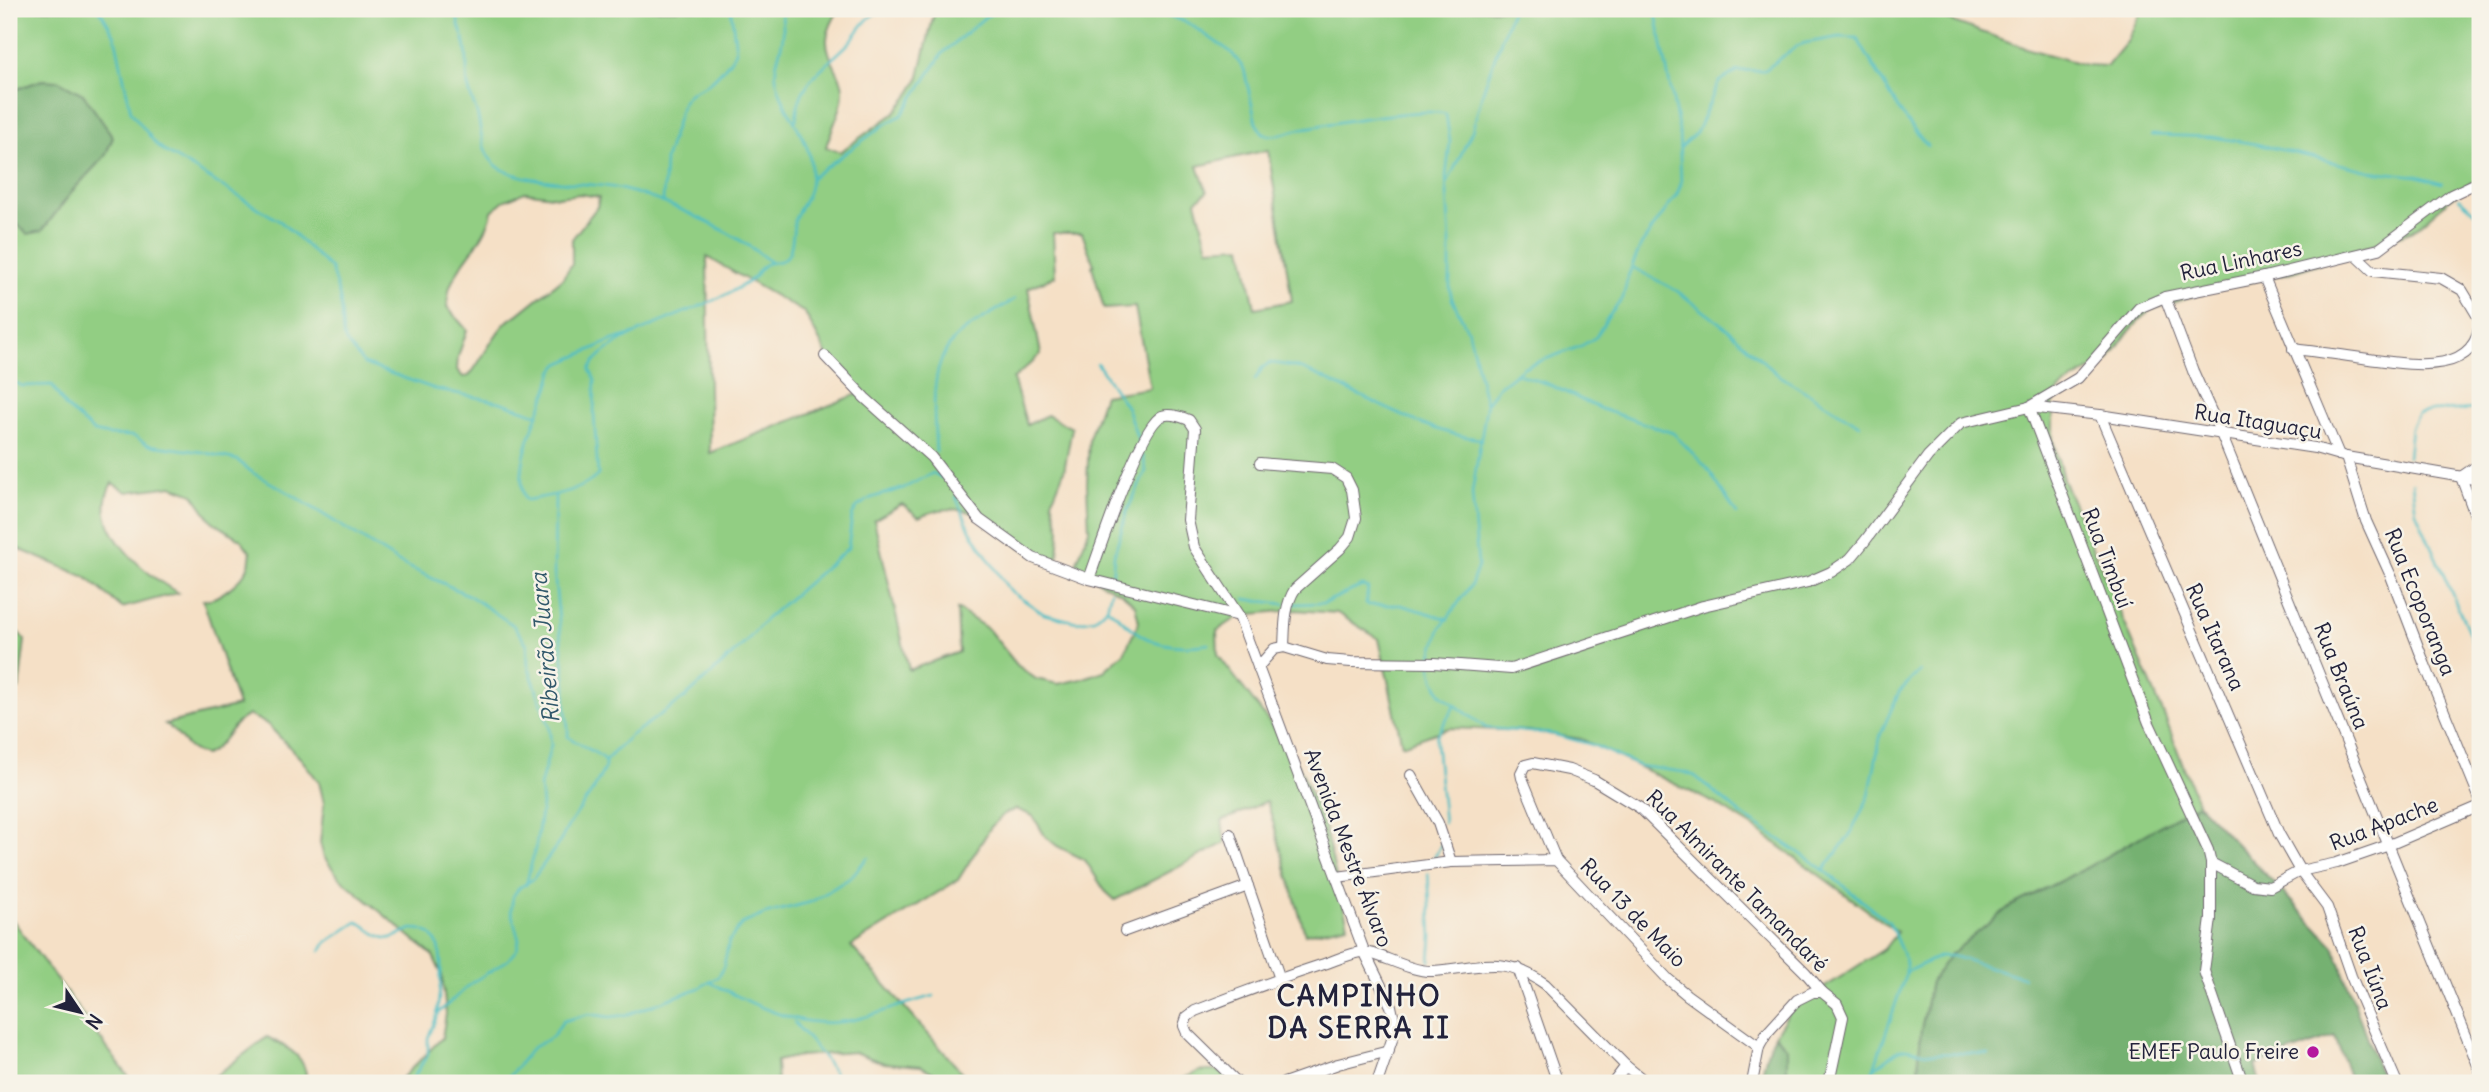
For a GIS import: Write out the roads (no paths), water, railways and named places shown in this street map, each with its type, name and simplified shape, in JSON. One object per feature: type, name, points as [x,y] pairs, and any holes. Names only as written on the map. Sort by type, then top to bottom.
[{"type":"street","name":"Rua Linhares","points":[[2029,407],[2078,378],[2139,308],[2165,297],[2264,277],[2379,249],[2451,195],[2472,185],[2480,189]]},
{"type":"street","points":[[2293,349],[2410,364],[2436,364],[2461,356],[2477,340],[2480,320],[2462,290],[2441,278],[2373,271],[2356,255]]},
{"type":"street","name":"Rua Ecoporanga","points":[[2264,277],[2293,349],[2343,456],[2366,521],[2391,576],[2480,799]]},
{"type":"street","name":"Rua Braúna","points":[[2165,297],[2480,1070]]},
{"type":"street","points":[[825,356],[866,398],[931,457],[987,526],[1033,558],[1089,579],[1239,616]]},
{"type":"street","points":[[1258,667],[1274,649],[1284,647],[1327,660],[1519,667],[1703,606],[1808,582],[1831,572],[1850,559],[1928,456],[1961,423],[2029,407]]},
{"type":"street","name":"Rua Itaguaçu","points":[[2029,407],[2100,415],[2315,449],[2480,480]]},
{"type":"street","name":"Rua Timbuí","points":[[2029,407],[2149,723],[2208,850],[2211,863]]},
{"type":"street","name":"Rua Itarana","points":[[2100,415],[2279,834],[2300,871]]},
{"type":"street","name":"Avenida Mestre Álvaro","points":[[1089,579],[1108,524],[1143,440],[1161,417],[1189,420],[1195,429],[1188,520],[1190,534],[1195,547],[1239,616],[1364,951],[1385,993],[1394,1020],[1394,1034],[1377,1083]]},
{"type":"street","points":[[1260,463],[1332,470],[1346,478],[1352,490],[1355,508],[1356,518],[1350,537],[1295,589],[1290,597],[1284,647]]},
{"type":"street","points":[[2480,464],[2461,477],[2480,528]]},
{"type":"street","name":"Rua Almirante Tamandaré","points":[[1556,860],[1522,778],[1525,765],[1533,763],[1569,770],[1594,780],[1640,808],[1822,992]]},
{"type":"street","points":[[1411,775],[1438,823],[1451,862]]},
{"type":"street","name":"Rua Apache","points":[[2211,863],[2253,885],[2270,887],[2300,871],[2337,863],[2389,845],[2480,806]]},
{"type":"street","points":[[1230,834],[1280,979]]},
{"type":"street","name":"Rua 13 de Maio","points":[[1337,877],[1451,862],[1556,860],[1668,979],[1759,1047]]},
{"type":"street","points":[[2211,863],[2211,919],[2204,971],[2243,1083]]},
{"type":"street","name":"Rua Iúna","points":[[2300,871],[2327,907],[2351,976],[2397,1083]]},
{"type":"street","points":[[1125,931],[1248,886]]},
{"type":"street","points":[[1238,1083],[1187,1033],[1184,1026],[1187,1017],[1195,1011],[1280,979],[1364,951],[1422,971],[1489,963],[1518,968],[1545,984],[1626,1066],[1647,1083]]},
{"type":"street","points":[[1518,968],[1558,1083]]},
{"type":"street","points":[[1752,1083],[1759,1047],[1767,1033],[1805,994],[1822,992],[1837,1004],[1844,1024],[1829,1083]]},
{"type":"street","points":[[1284,1083],[1338,1063],[1389,1051]]},
{"type":"street","points":[[1613,1083],[1626,1066]]},
{"type":"waterway","points":[[99,9],[115,36],[131,112],[156,144],[166,152],[281,222],[331,269],[340,298],[343,335],[364,364],[435,389],[500,402],[536,414]]},
{"type":"waterway","points":[[457,9],[466,49],[467,81],[484,146],[490,158],[500,168],[523,177],[604,186],[646,196],[715,226],[771,263]]},
{"type":"waterway","points":[[663,202],[665,160],[683,101],[715,78],[736,51],[731,9]]},
{"type":"waterway","name":"Ribeirão Juara","points":[[638,333],[613,340],[559,364],[554,370],[527,444],[522,473],[525,499],[565,492],[583,486],[598,475],[595,380],[590,370],[598,358],[630,336],[651,326],[713,301],[738,288],[751,280],[764,265],[782,260],[788,255],[795,219],[809,190],[811,169],[805,143],[787,109],[777,82],[776,64],[783,32],[781,9]]},
{"type":"waterway","points":[[796,120],[801,95],[813,77],[847,45],[868,19],[881,9]]},
{"type":"waterway","points":[[811,178],[902,115],[943,53],[985,17],[1000,9]]},
{"type":"waterway","points":[[1151,9],[1188,23],[1231,52],[1244,69],[1256,123],[1263,134],[1279,135],[1356,119],[1399,114],[1446,114],[1450,142],[1446,177],[1450,290],[1469,333],[1486,404]]},
{"type":"waterway","points":[[1447,184],[1472,131],[1512,9]]},
{"type":"waterway","points":[[1431,658],[1440,629],[1471,585],[1478,566],[1472,493],[1487,402],[1497,388],[1524,367],[1581,346],[1596,337],[1623,298],[1628,276],[1641,245],[1677,194],[1681,184],[1679,131],[1655,9]]},
{"type":"waterway","points":[[1680,148],[1696,133],[1719,82],[1737,71],[1765,70],[1805,43],[1840,37],[1857,38],[1901,113],[1927,146]]},
{"type":"waterway","points":[[2152,135],[2212,137],[2256,144],[2370,171],[2418,176],[2442,183]]},
{"type":"waterway","points":[[2459,198],[2480,217]]},
{"type":"waterway","points":[[1632,267],[1677,291],[1729,330],[1777,374],[1860,425]]},
{"type":"waterway","points":[[936,452],[935,388],[942,358],[949,345],[960,334],[1015,299]]},
{"type":"waterway","points":[[1097,363],[1127,408],[1139,443]]},
{"type":"waterway","points":[[1255,380],[1262,368],[1269,363],[1299,368],[1427,426],[1480,439]]},
{"type":"waterway","points":[[1515,373],[1548,384],[1601,409],[1673,433],[1707,468],[1737,514]]},
{"type":"waterway","points":[[9,380],[22,386],[52,385],[65,406],[94,432],[133,436],[149,445],[237,460],[253,473],[402,564],[470,596],[513,625],[527,644],[528,665],[549,726],[551,745],[540,786],[542,805],[526,885]]},
{"type":"waterway","points":[[2408,457],[2411,427],[2418,414],[2480,409]]},
{"type":"waterway","points":[[1112,581],[1114,555],[1127,511],[1146,471],[1143,456]]},
{"type":"waterway","points":[[605,761],[630,736],[686,697],[745,643],[765,620],[848,548],[852,516],[857,507],[871,498],[904,488],[933,473],[942,478]]},
{"type":"waterway","points":[[2412,483],[2416,512],[2470,635],[2480,668]]},
{"type":"waterway","name":"Ribeirão Juara","points":[[555,496],[554,572],[566,688],[568,737],[605,761]]},
{"type":"waterway","points":[[956,497],[970,530],[1009,590],[1044,614],[1077,622],[1094,619],[1107,608],[1111,591]]},
{"type":"waterway","points":[[1290,604],[1324,603],[1362,586],[1368,588],[1368,605],[1401,605],[1448,619]]},
{"type":"waterway","points":[[1245,599],[1284,604]]},
{"type":"waterway","points":[[1107,608],[1138,633],[1154,641],[1181,646],[1209,644]]},
{"type":"waterway","points":[[1431,665],[1441,694],[1486,728],[1552,734],[1593,745],[1639,766],[1695,776],[1742,815],[1812,861],[1889,922],[1906,962],[1906,973],[1869,1083]]},
{"type":"waterway","points":[[1824,870],[1851,833],[1869,796],[1881,733],[1899,692],[1920,671]]},
{"type":"waterway","points":[[1444,823],[1436,742],[1437,735],[1455,705]]},
{"type":"waterway","name":"Ribeirão Juara","points":[[413,1083],[413,1078],[428,1054],[428,1038],[438,1013],[473,982],[508,960],[517,949],[519,940],[511,911],[513,896],[519,888],[533,879],[561,840],[594,789],[605,767],[605,761]]},
{"type":"waterway","points":[[1434,858],[1442,843]]},
{"type":"waterway","points":[[483,1083],[508,1078],[532,1048],[552,1037],[563,1021],[589,1014],[610,1017],[626,1015],[699,988],[719,976],[729,941],[742,924],[765,914],[811,902],[850,878],[868,857]]},
{"type":"waterway","points":[[1428,873],[1432,936],[1430,961]]},
{"type":"waterway","points":[[320,951],[327,942],[357,922],[385,938],[393,938],[411,929],[427,932],[435,939],[441,963],[437,1014]]},
{"type":"waterway","points":[[1906,972],[1940,956],[1952,956],[2023,977]]},
{"type":"waterway","points":[[709,982],[762,1008],[798,1020],[817,1022],[857,1019],[934,996]]},
{"type":"waterway","points":[[794,1022],[841,1083]]},
{"type":"waterway","points":[[1875,1068],[1899,1050],[1906,1049],[1933,1054],[1989,1054]]},
{"type":"place","name":"EMEF Paulo Freire","points":[[2313,1052]]},
{"type":"district","name":"CAMPINHO DA SERRA II","points":[[1359,1012]]}]
